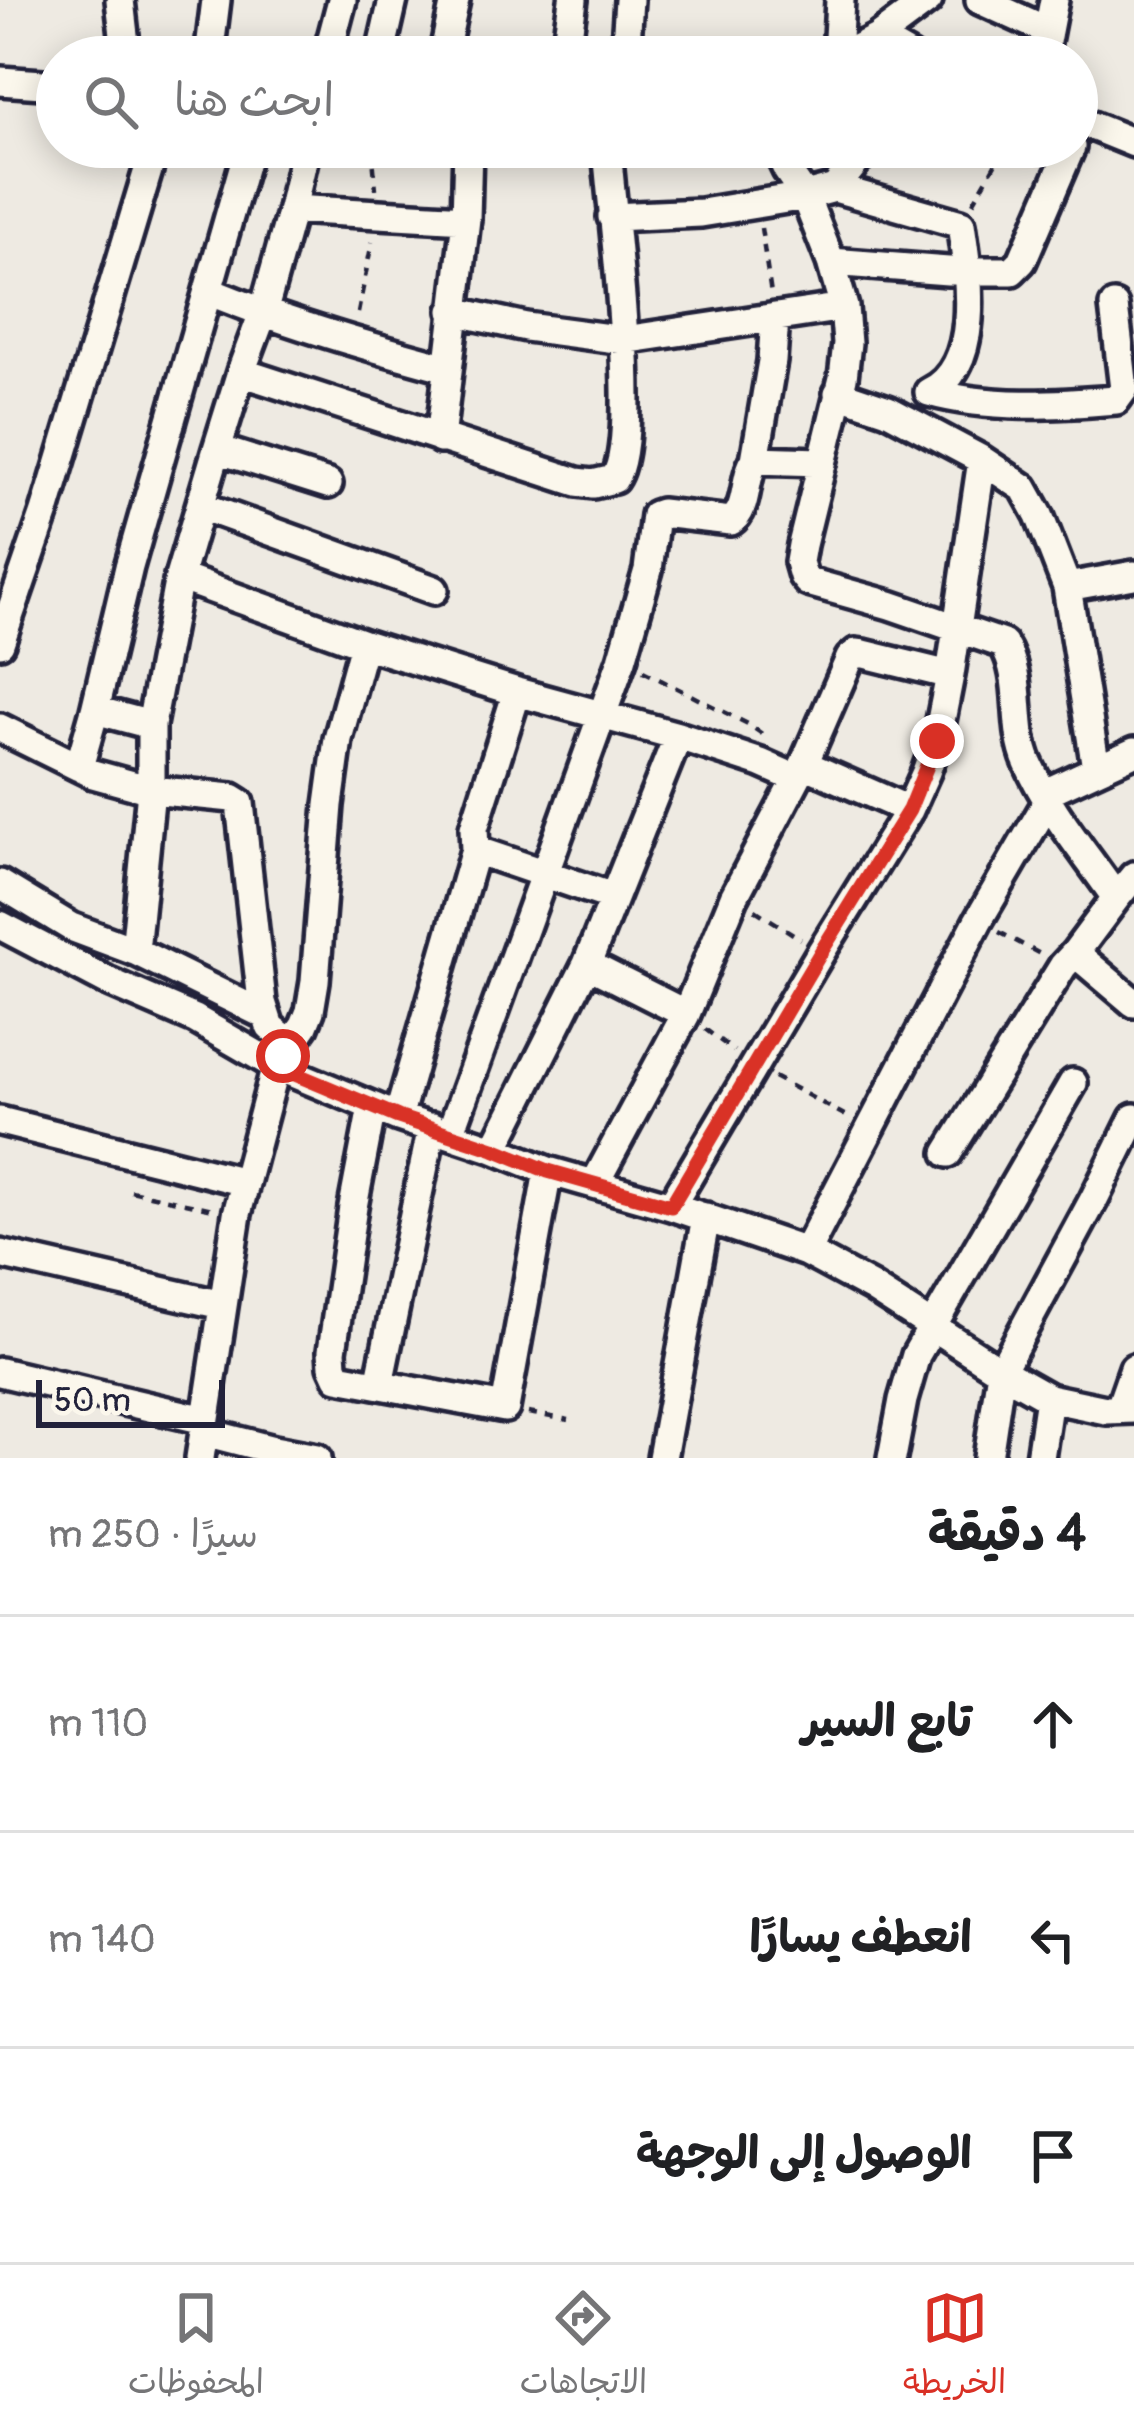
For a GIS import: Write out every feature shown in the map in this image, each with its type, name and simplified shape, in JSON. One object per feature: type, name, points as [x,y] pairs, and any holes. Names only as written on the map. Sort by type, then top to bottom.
[{"type":"street","points":[[119,0],[124,36]]},
{"type":"street","points":[[212,36],[216,0]]},
{"type":"street","points":[[333,36],[342,0]]},
{"type":"street","points":[[385,36],[393,0]]},
{"type":"street","points":[[447,36],[455,0]]},
{"type":"street","points":[[569,36],[573,0]]},
{"type":"street","points":[[626,36],[628,0]]},
{"type":"street","points":[[839,36],[840,0]]},
{"type":"street","points":[[980,0],[1033,36]]},
{"type":"street","points":[[1047,36],[1054,0]]},
{"type":"street","points":[[879,36],[916,5]]},
{"type":"street","points":[[0,81],[36,84]]},
{"type":"street","points":[[1098,135],[1134,143]]},
{"type":"street","points":[[0,643],[45,512],[149,168]]},
{"type":"street","points":[[79,767],[130,567],[243,168]]},
{"type":"street","points":[[135,951],[151,790],[151,725],[179,577],[263,313],[301,168]]},
{"type":"street","points":[[440,439],[466,219],[467,168]]},
{"type":"street","points":[[241,372],[577,482],[614,479],[622,461],[626,421],[608,168]]},
{"type":"street","points":[[786,168],[806,196],[831,262],[844,307],[847,343],[799,562],[802,576],[824,588],[890,604],[1000,641],[1015,674],[1027,762],[1047,797],[1125,887],[1069,959],[948,1153]]},
{"type":"street","points":[[835,188],[851,168]]},
{"type":"street","points":[[831,262],[1009,272],[1018,267],[1061,168]]},
{"type":"street","points":[[612,217],[758,206],[835,188],[961,224],[970,317],[958,361],[947,380],[888,410]]},
{"type":"street","points":[[292,209],[466,219]]},
{"type":"street","points":[[208,291],[352,343],[448,368]]},
{"type":"street","points":[[929,392],[980,402],[1054,405],[1116,400],[1124,389],[1114,306]]},
{"type":"street","points":[[453,311],[624,340],[844,307]]},
{"type":"street","points":[[379,1384],[441,1131],[604,715],[644,588],[655,515],[716,521],[735,520],[740,514],[749,468],[755,460],[775,317]]},
{"type":"street","points":[[838,393],[888,410],[1024,488],[1066,587],[1096,768]]},
{"type":"street","points":[[217,449],[328,484]]},
{"type":"street","points":[[755,460],[821,462]]},
{"type":"street","points":[[671,1206],[909,810],[937,741],[982,460]]},
{"type":"street","points":[[200,506],[434,590]]},
{"type":"street","points":[[1066,587],[1134,574]]},
{"type":"street","points":[[179,577],[364,644],[800,771],[909,810]]},
{"type":"street","points":[[203,1437],[245,1182],[284,1055],[310,1011],[338,739],[364,644]]},
{"type":"street","points":[[595,1183],[686,1014],[734,897],[800,771],[852,655],[864,653],[950,675]]},
{"type":"street","points":[[517,692],[474,828],[476,850],[353,1207],[332,1360],[338,1377],[505,1408],[548,1171]]},
{"type":"street","points":[[94,710],[151,725]]},
{"type":"street","points":[[494,1149],[587,964],[678,736]]},
{"type":"street","points":[[3,738],[93,774],[151,790],[232,798],[240,803],[265,1015],[284,1055]]},
{"type":"street","points":[[806,1252],[1047,797],[1134,752]]},
{"type":"street","points":[[476,850],[613,897]]},
{"type":"street","points":[[0,884],[71,927],[135,951],[265,1015]]},
{"type":"street","points":[[0,926],[106,981],[284,1055],[385,1112],[548,1171],[806,1252],[872,1287],[1049,1398],[1106,1410],[1127,1408],[1134,1368]]},
{"type":"street","points":[[1069,959],[1134,1003]]},
{"type":"street","points":[[587,964],[686,1014]]},
{"type":"street","points":[[892,1458],[916,1355],[1073,1084]]},
{"type":"street","points":[[988,1458],[1001,1372],[1134,1118]]},
{"type":"street","points":[[0,1121],[245,1182]]},
{"type":"street","points":[[662,1458],[706,1217]]},
{"type":"street","points":[[0,1254],[222,1305]]},
{"type":"street","points":[[0,1372],[203,1437],[317,1458]]},
{"type":"street","points":[[1040,1458],[1049,1398]]},
{"type":"path","points":[[352,343],[377,216],[374,168]]},
{"type":"path","points":[[961,224],[993,168]]},
{"type":"path","points":[[758,206],[775,317]]},
{"type":"path","points":[[622,660],[767,737]]},
{"type":"path","points":[[734,897],[821,952]]},
{"type":"path","points":[[978,921],[1069,959]]},
{"type":"path","points":[[686,1014],[754,1067],[869,1129]]},
{"type":"path","points":[[131,1191],[237,1214]]},
{"type":"path","points":[[505,1408],[569,1420]]},
{"type":"route","points":[[283,1056],[276,1066],[398,1117],[548,1171],[671,1206],[909,810],[937,741]]}]
